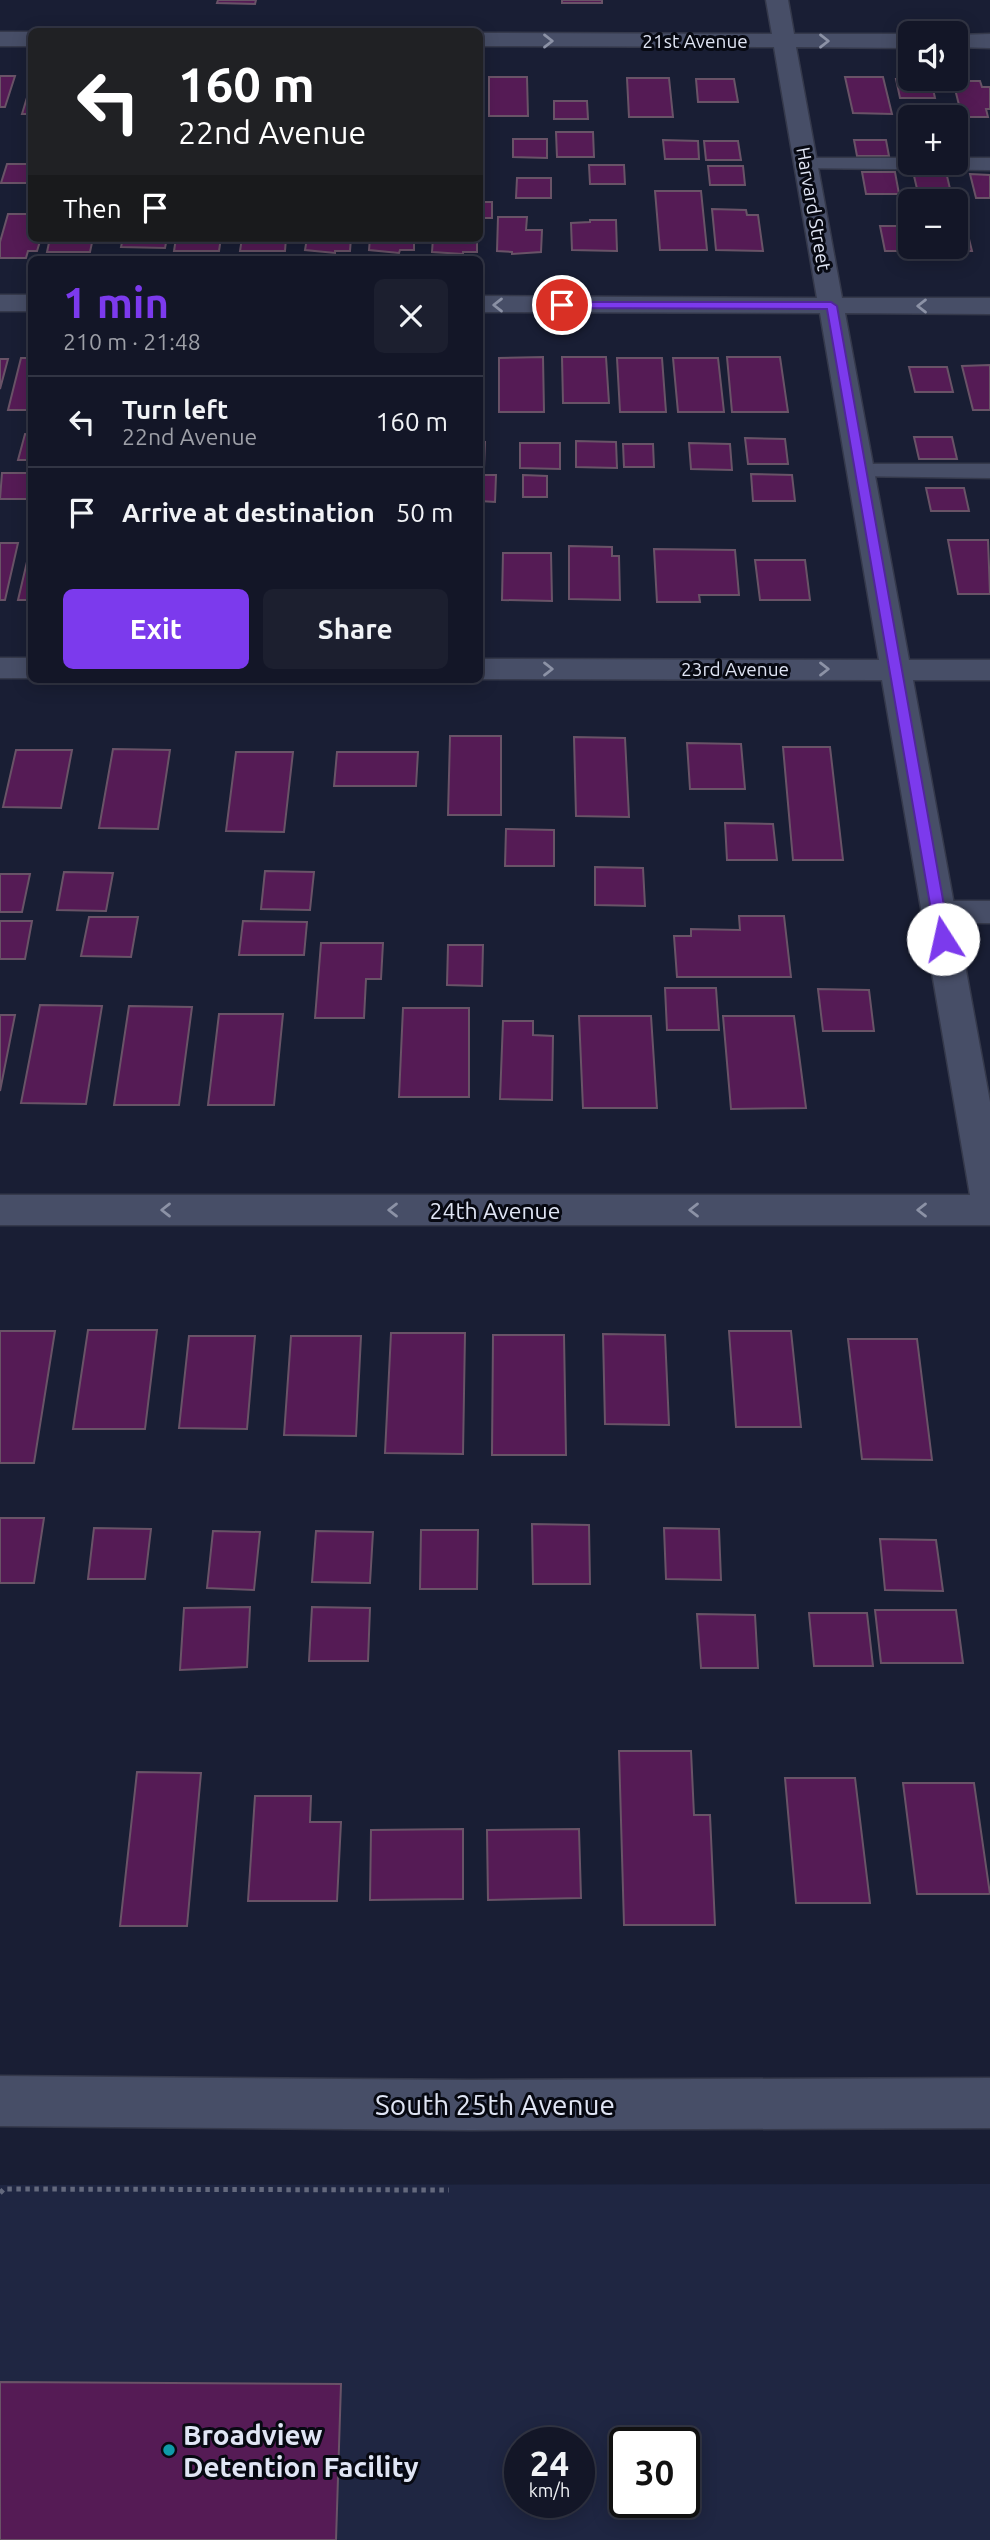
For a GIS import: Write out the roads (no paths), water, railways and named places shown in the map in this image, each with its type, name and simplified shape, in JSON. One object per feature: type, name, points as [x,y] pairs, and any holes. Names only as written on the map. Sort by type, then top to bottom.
[{"type":"street","name":"Harvard Street","points":[[777,0],[990,1205]]},
{"type":"street","points":[[0,39],[28,39]]},
{"type":"street","name":"21st Avenue","points":[[483,40],[898,41]]},
{"type":"street","points":[[968,41],[990,41]]},
{"type":"street","points":[[0,303],[28,303]]},
{"type":"street","points":[[483,304],[990,306]]},
{"type":"street","points":[[0,668],[28,668]]},
{"type":"street","name":"23rd Avenue","points":[[483,669],[990,670]]},
{"type":"street","name":"24th Avenue","points":[[0,1210],[990,1210]]},
{"type":"street","name":"South 25th Avenue","points":[[0,2101],[471,2105],[990,2103]]},
{"type":"lane","points":[[806,164],[990,164]]},
{"type":"lane","points":[[861,471],[990,471]]},
{"type":"lane","points":[[938,912],[990,912]]},
{"type":"place","name":"Broadview Detention Facility","points":[[169,2450]]}]
